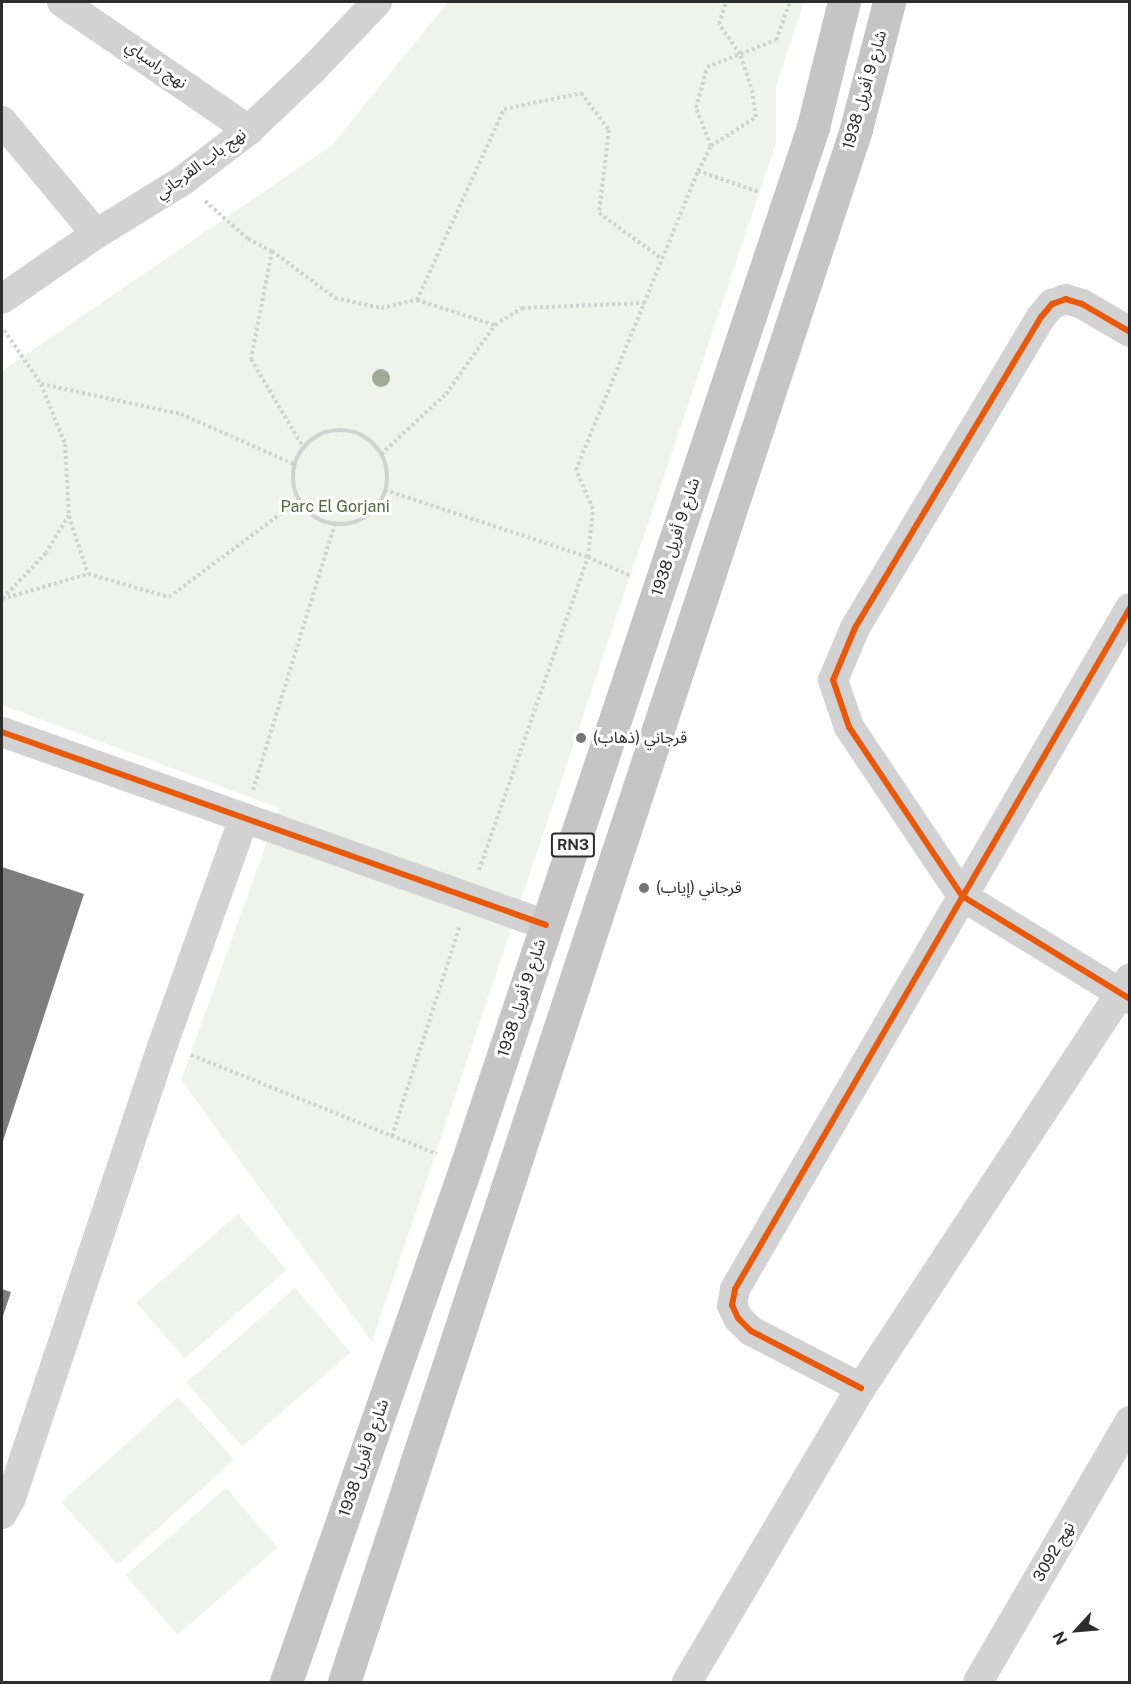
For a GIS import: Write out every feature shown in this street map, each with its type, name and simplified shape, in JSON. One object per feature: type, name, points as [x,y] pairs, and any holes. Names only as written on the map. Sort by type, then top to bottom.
[{"type":"main road","name":"شارع 9 أفريل 1938","points":[[286,1683],[466,1166],[813,127],[844,2]]},
{"type":"main road","name":"شارع 9 أفريل 1938","points":[[344,1683],[856,129],[889,2]]},
{"type":"street","name":"نهج راسباي","points":[[62,2],[249,130]]},
{"type":"street","name":"نهج باب القرجاني","points":[[2,299],[96,234],[182,181],[249,130],[312,70],[377,2]]},
{"type":"street","points":[[2,120],[96,234]]},
{"type":"street","points":[[687,1683],[861,1388],[1127,990],[962,896],[849,727],[833,680],[855,628],[1041,316],[1052,304],[1066,299],[1082,304],[1130,332]]},
{"type":"street","points":[[861,1388],[751,1331],[738,1318],[732,1305],[735,1289],[1130,608]]},
{"type":"street","points":[[2,732],[546,925]]},
{"type":"street","points":[[2,1514],[11,1498],[163,1044],[244,818]]},
{"type":"street","name":"نهج 3092","points":[[978,1683],[1130,1421]]},
{"type":"path","points":[[392,1136],[469,898],[588,557],[593,508],[576,470],[698,171],[711,146],[756,117],[751,87],[740,54],[718,24],[726,2]]},
{"type":"path","points":[[711,146],[696,108],[707,67],[776,40],[790,2]]},
{"type":"path","points":[[417,300],[504,109],[581,93],[609,130],[599,213],[662,259]]},
{"type":"path","points":[[698,171],[788,202]]},
{"type":"path","points":[[182,181],[248,239],[272,251],[335,297],[381,308],[417,300],[495,325]]},
{"type":"path","points":[[272,251],[251,359],[303,447]]},
{"type":"path","points":[[381,454],[446,394],[495,325],[522,308],[645,303]]},
{"type":"path","points":[[2,326],[41,384],[65,444],[69,515],[88,574]]},
{"type":"path","points":[[41,384],[181,414],[294,464]]},
{"type":"path","points":[[334,430],[352,431],[369,440],[381,454],[387,471],[385,490],[377,506],[363,518],[335,524],[311,514],[299,500],[293,482],[294,464],[303,447],[317,436],[334,430]]},
{"type":"path","points":[[385,490],[588,557],[659,589]]},
{"type":"path","points":[[2,598],[88,574],[169,597],[299,500]]},
{"type":"path","points":[[2,598],[46,553],[69,515]]},
{"type":"path","points":[[244,818],[335,524]]},
{"type":"path","points":[[163,1044],[466,1166]]},
{"type":"green space","name":"Parc El Gorjani","points":[[448,2],[804,2],[776,87],[776,144],[372,1342],[181,1080],[279,808],[2,705],[2,371],[332,145]]},
{"type":"green space","points":[[238,1214],[287,1270],[185,1358],[136,1303]]},
{"type":"green space","points":[[295,1288],[351,1352],[242,1447],[186,1382]]},
{"type":"green space","points":[[178,1397],[234,1459],[118,1564],[61,1502]]},
{"type":"green space","points":[[226,1488],[278,1548],[177,1635],[126,1575]]},
{"type":"building","points":[[2,867],[84,894],[2,1144]]},
{"type":"building","points":[[2,1289],[11,1292],[2,1319]]},
{"type":"cycle path","points":[[1130,332],[1082,304],[1066,299],[1052,304],[1041,317],[855,628],[833,680],[849,727],[962,896],[1130,999]]},
{"type":"cycle path","points":[[861,1388],[751,1331],[738,1318],[732,1305],[735,1289],[1130,608]]},
{"type":"cycle path","points":[[2,732],[546,925]]},
{"type":"place","name":"قرجاني (ذهاب)","points":[[581,738]]},
{"type":"place","name":"قرجاني (إياب)","points":[[644,888]]}]
